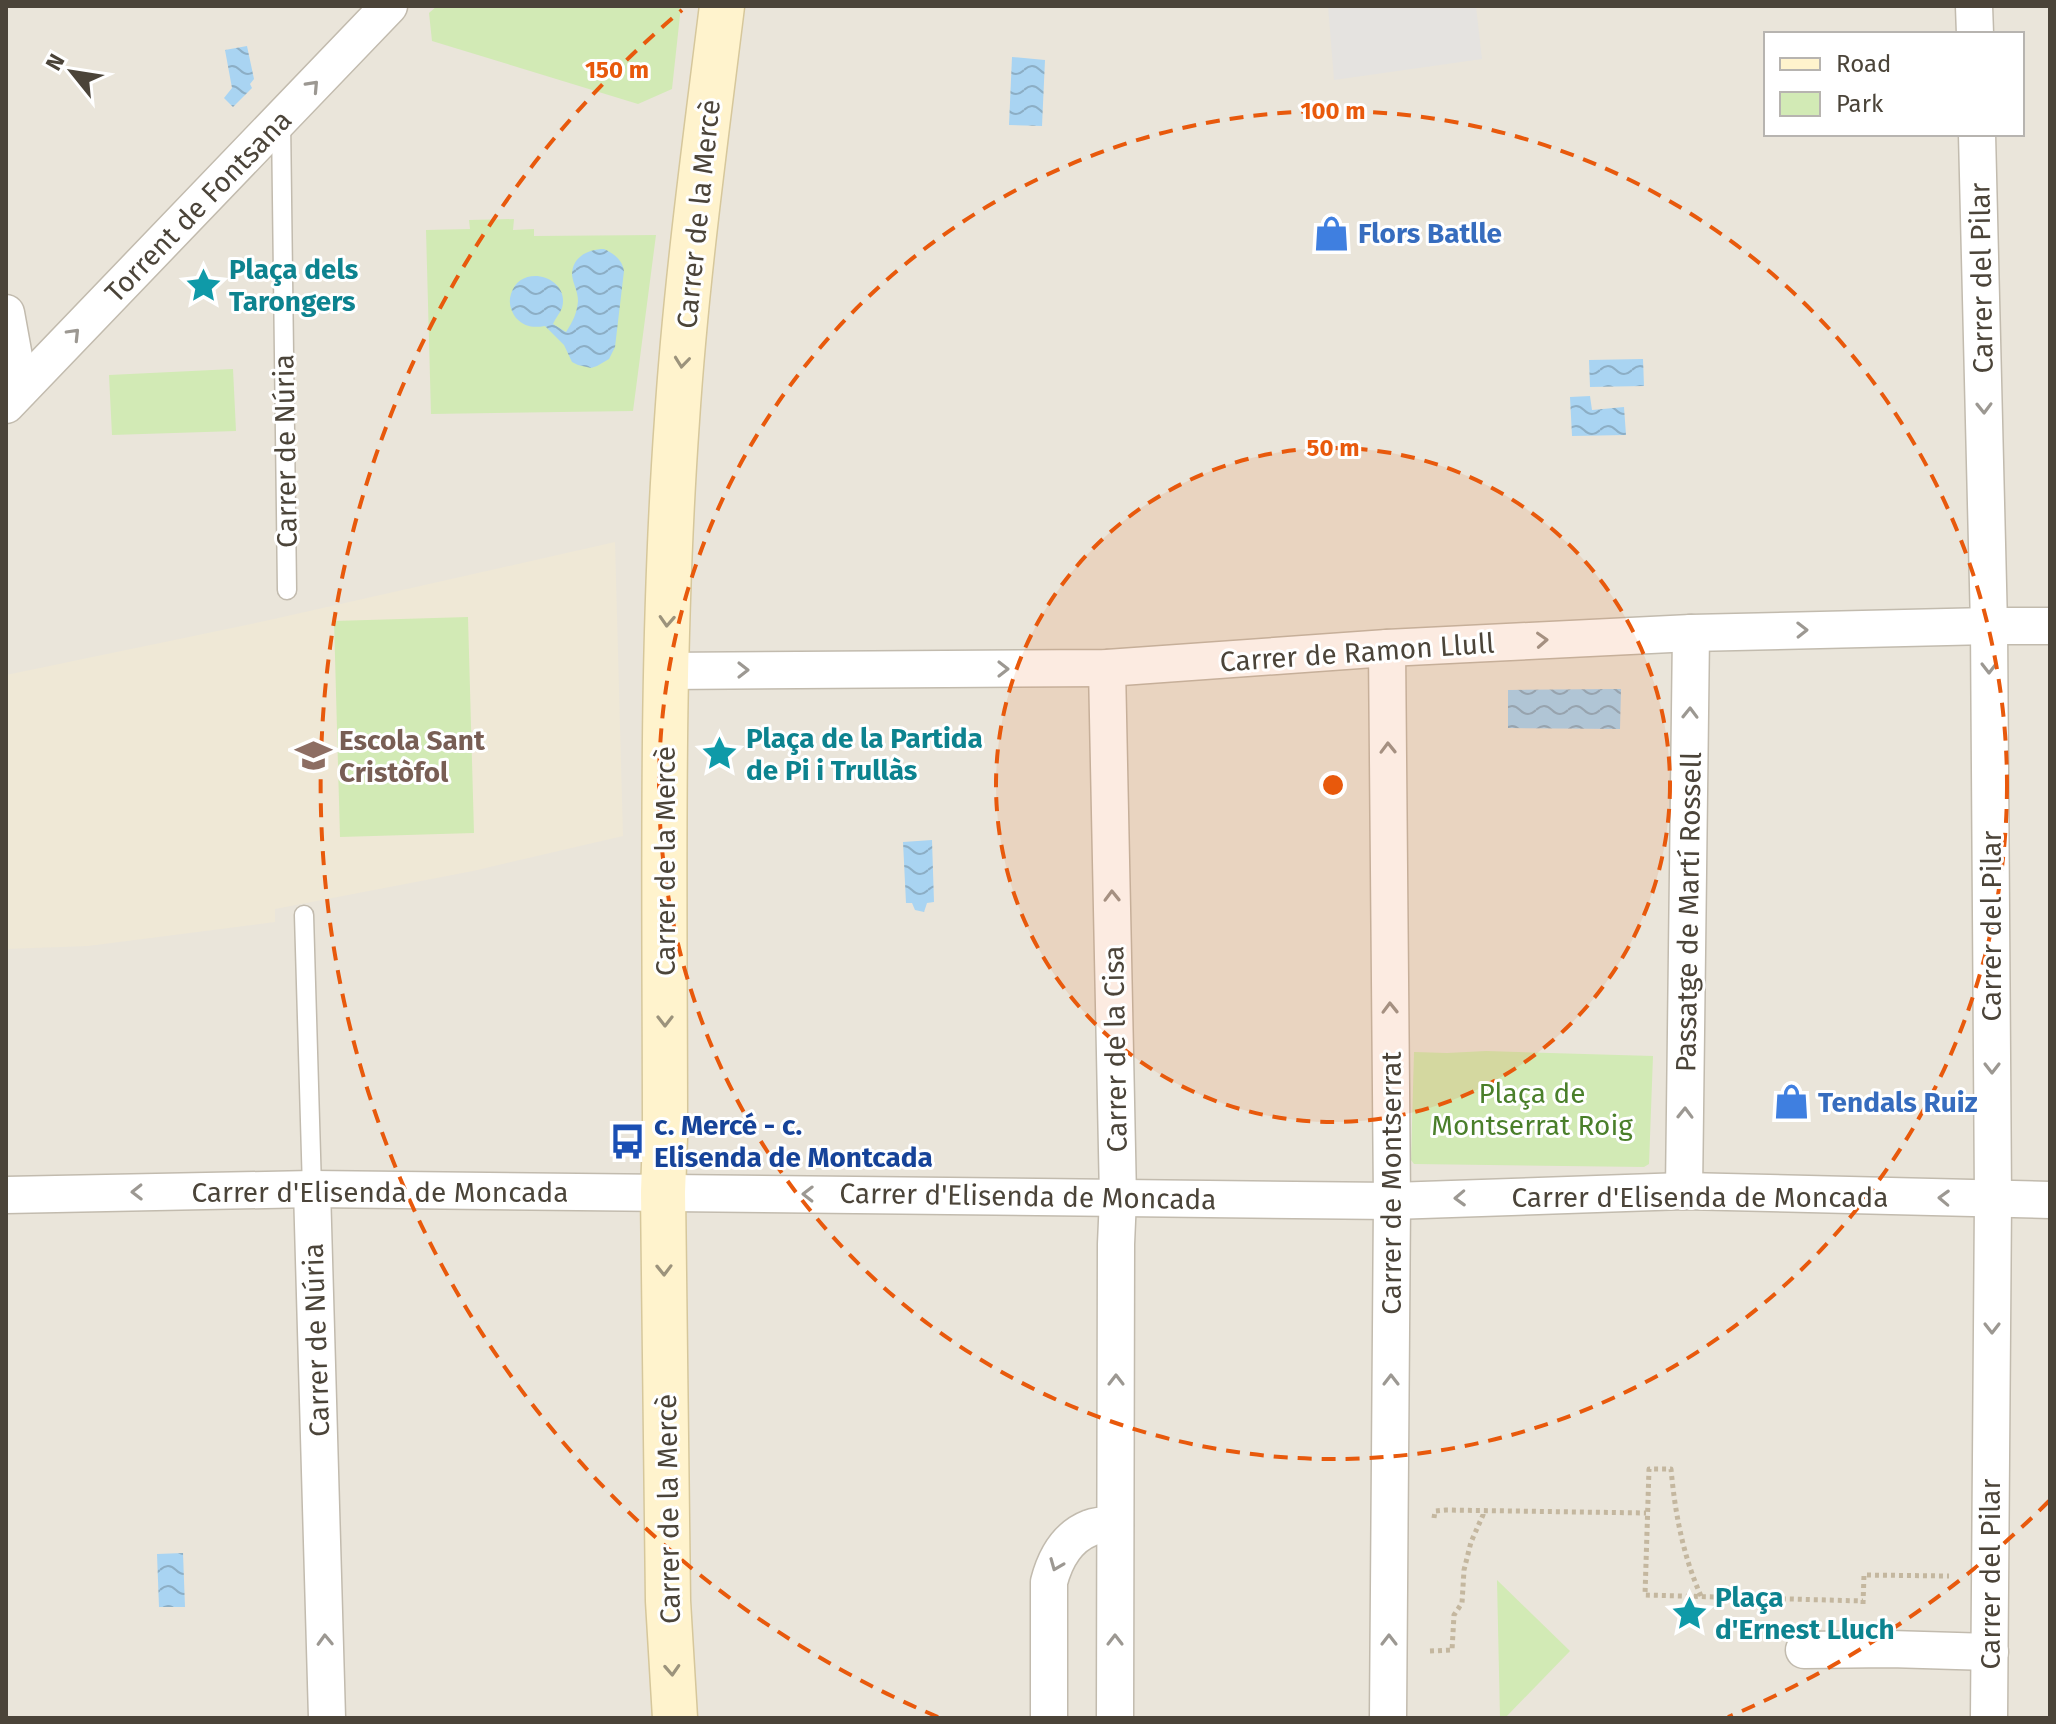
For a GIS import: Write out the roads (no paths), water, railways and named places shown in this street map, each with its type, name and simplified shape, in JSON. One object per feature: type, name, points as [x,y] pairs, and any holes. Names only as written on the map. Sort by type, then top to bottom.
[{"type":"street","name":"Torrent de Fontsana","points":[[13,397],[389,6]]},
{"type":"street","name":"Carrer de la Mercè","points":[[675,1718],[668,1601],[663,1192],[665,671],[677,419],[699,194],[722,6]]},
{"type":"street","points":[[1974,6],[1975,32]]},
{"type":"street","name":"Carrer del Pilar","points":[[1977,136],[1989,626],[1993,1200],[1989,1718]]},
{"type":"street","points":[[6,313],[13,397]]},
{"type":"street","name":"Carrer de Ramon Llull","points":[[665,671],[1107,668],[1387,648],[1691,633],[2050,626]]},
{"type":"street","name":"Passatge de Martí Rossell","points":[[1684,1191],[1691,633]]},
{"type":"street","name":"Carrer de Montserrat","points":[[1387,648],[1392,1201],[1388,1718]]},
{"type":"street","name":"Carrer de la Cisa","points":[[1107,668],[1118,1198],[1115,1718]]},
{"type":"street","name":"Carrer d'Elisenda de Moncada","points":[[6,1195],[312,1189],[1392,1201],[1684,1191],[2050,1200]]},
{"type":"street","name":"Carrer de Núria","points":[[312,1189],[327,1718]]},
{"type":"street","points":[[1049,1718],[1049,1582],[1053,1567],[1071,1539],[1092,1526],[1115,1525]]},
{"type":"street","points":[[1804,1650],[1990,1652]]},
{"type":"lane","name":"Carrer de Núria","points":[[281,120],[287,590]]},
{"type":"lane","name":"Carrer de Núria","points":[[304,915],[312,1189]]},
{"type":"water","points":[[247,46],[254,79],[250,84],[252,88],[233,107],[224,98],[232,88],[225,50]]},
{"type":"water","points":[[1012,57],[1045,60],[1042,126],[1009,125]]},
{"type":"water","points":[[604,249],[617,257],[624,271],[615,347],[609,359],[591,368],[572,362],[564,345],[545,326],[529,326],[519,321],[511,310],[510,297],[516,284],[524,278],[543,277],[552,281],[563,297],[562,308],[553,324],[566,332],[578,301],[572,275],[575,263],[587,252]]},
{"type":"water","points":[[1643,359],[1644,386],[1590,387],[1589,360]]},
{"type":"water","points":[[1590,396],[1592,410],[1624,407],[1626,435],[1572,436],[1570,397]]},
{"type":"water","points":[[1621,689],[1620,729],[1508,728],[1508,690]]},
{"type":"water","points":[[932,840],[934,902],[927,903],[924,912],[915,910],[912,903],[906,903],[903,842]]},
{"type":"water","points":[[183,1553],[185,1607],[159,1607],[157,1554]]},
{"type":"place","name":"Flors Batlle","points":[[1332,233]]},
{"type":"place","name":"Plaça dels Tarongers","points":[[203,285]]},
{"type":"place","name":"Plaça de la Partida de Pi i Trullàs","points":[[720,754]]},
{"type":"place","name":"Escola Sant Cristòfol","points":[[313,756]]},
{"type":"place","name":"Tendals Ruiz","points":[[1792,1102]]},
{"type":"place","name":"c. Mercé - c. Elisenda de Montcada","points":[[628,1141]]},
{"type":"place","name":"Plaça d'Ernest Lluch","points":[[1689,1613]]},
{"type":"park label","name":"Plaça de Montserrat Roig","points":[[1532,1109]]}]
